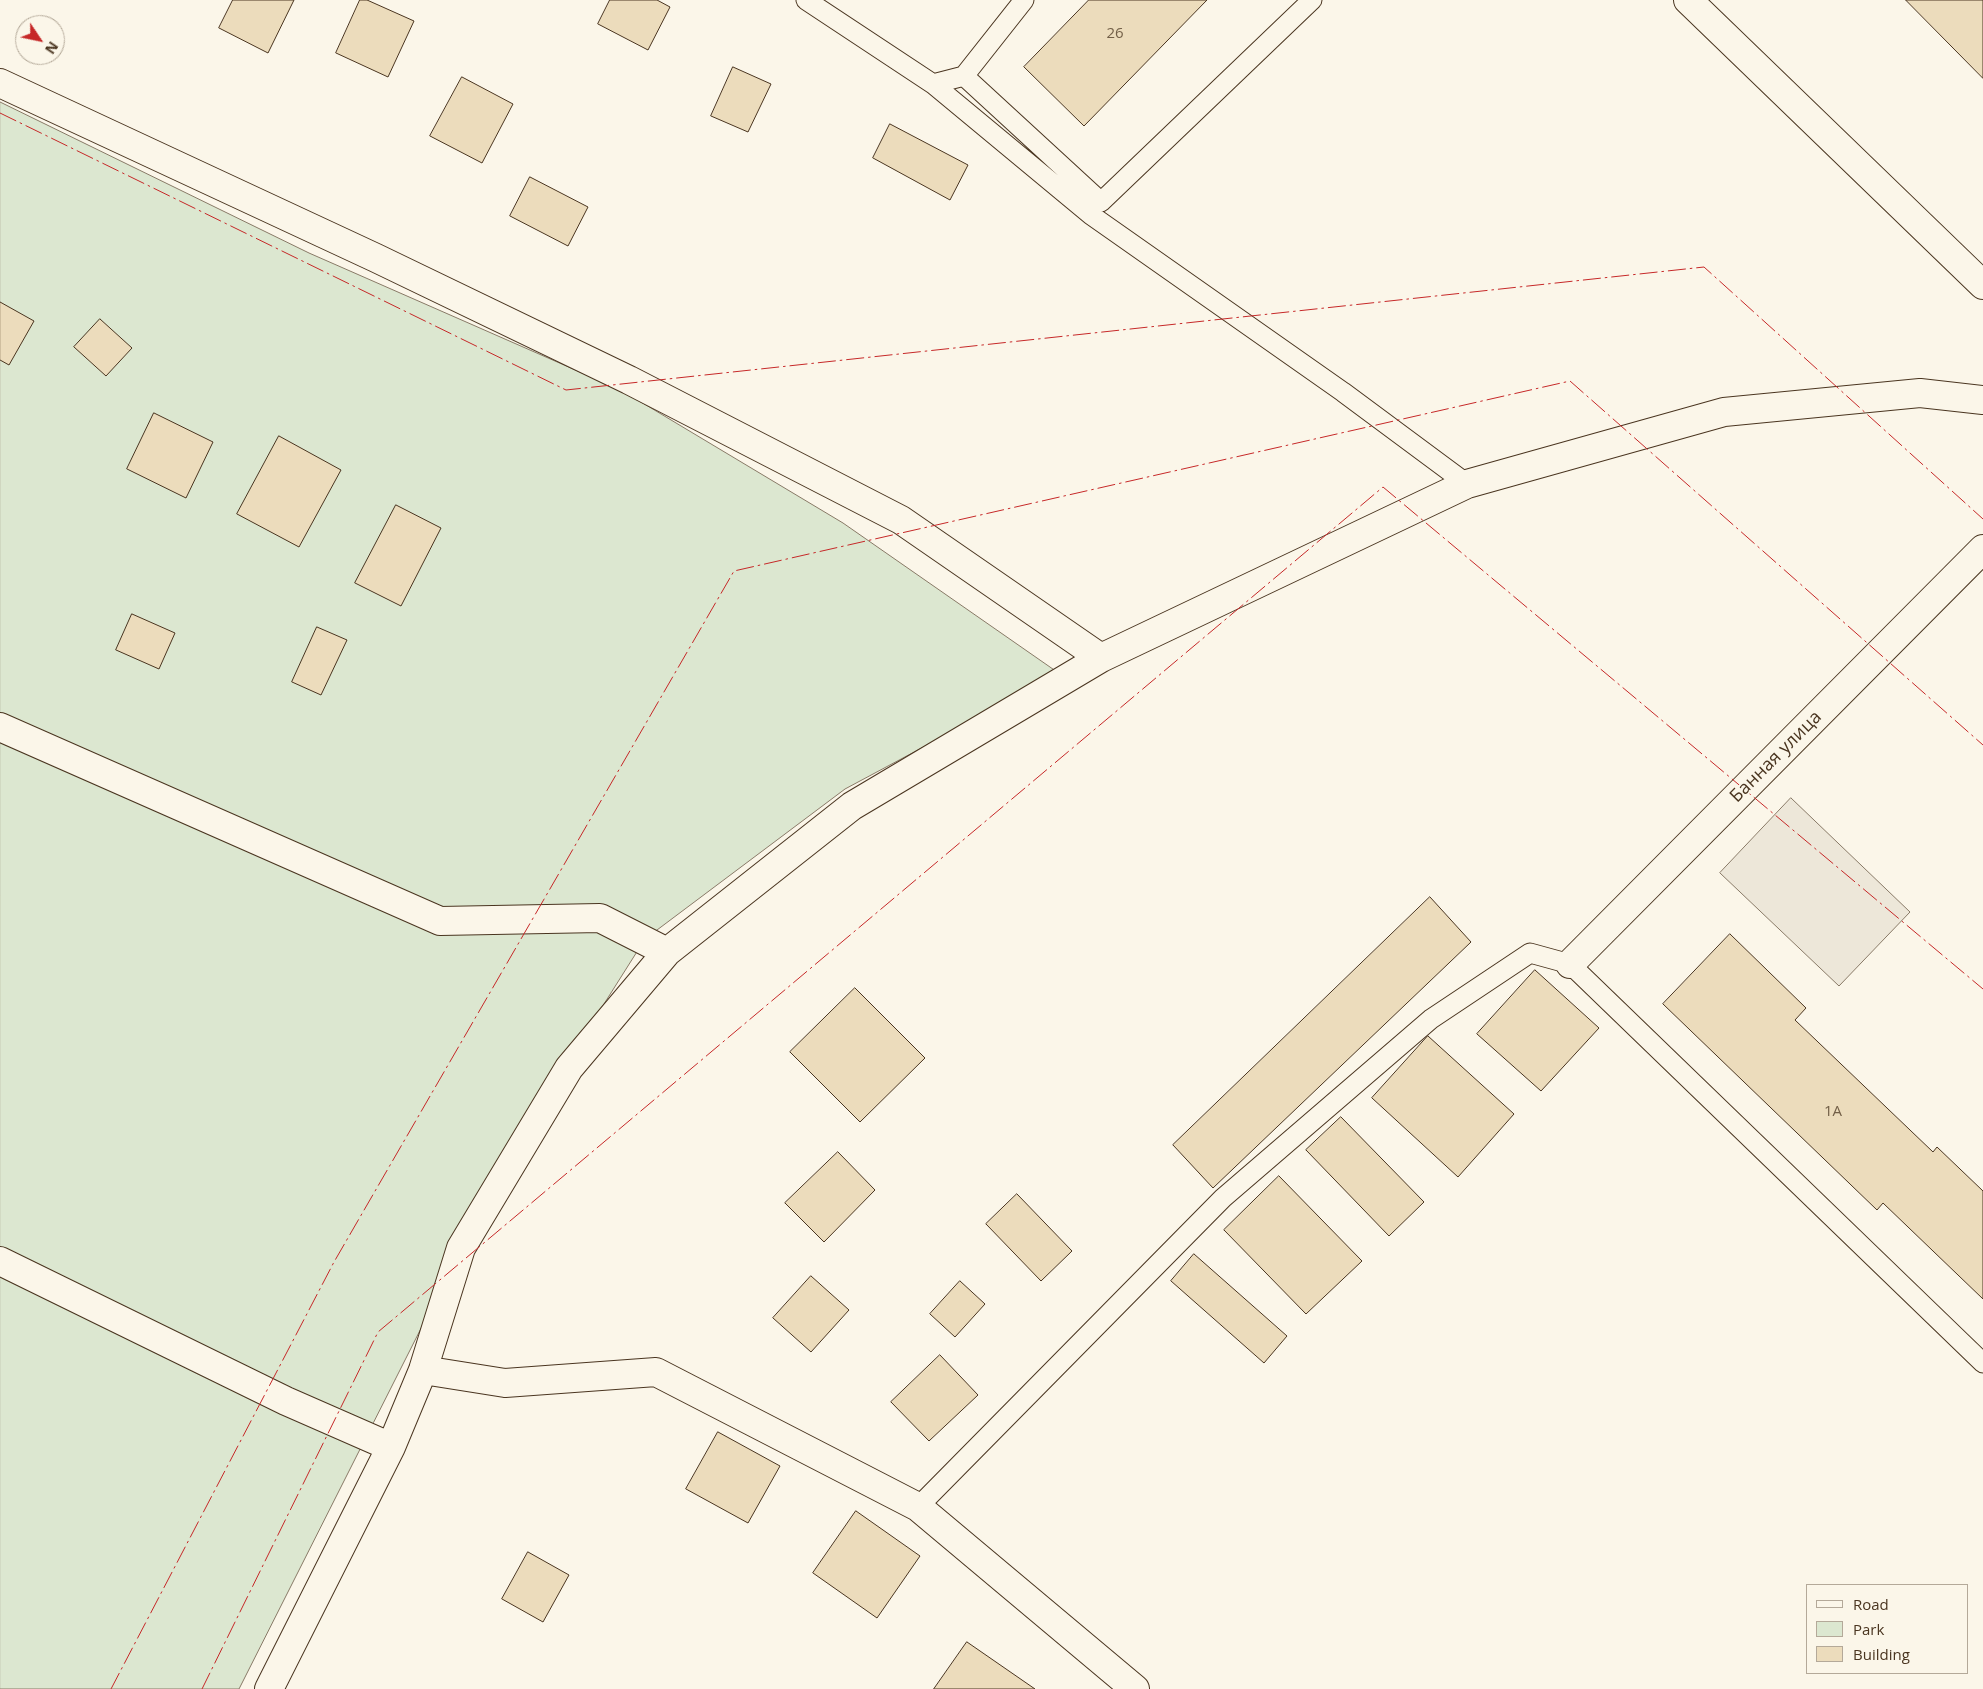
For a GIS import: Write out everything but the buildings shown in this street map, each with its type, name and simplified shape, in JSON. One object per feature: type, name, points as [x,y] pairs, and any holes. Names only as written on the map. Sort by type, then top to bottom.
[{"type":"street","points":[[1688,0],[1983,285]]},
{"type":"street","points":[[0,83],[385,262],[630,380],[901,520],[1101,658]]},
{"type":"street","points":[[269,1689],[391,1447],[423,1370],[461,1248],[569,1068],[667,952],[852,806],[1101,658],[1467,484],[1724,412],[1920,394],[1983,400]]},
{"type":"street","name":"Банная улица","points":[[1570,964],[1983,549]]},
{"type":"street","points":[[0,727],[440,921],[600,918],[667,952]]},
{"type":"street","points":[[0,1262],[286,1401],[391,1447]]},
{"type":"street","points":[[423,1370],[505,1382],[656,1372],[918,1507],[1135,1689]]},
{"type":"lane","points":[[806,0],[933,84],[1096,209],[1467,484]]},
{"type":"lane","points":[[933,84],[964,76],[1024,0]]},
{"type":"lane","points":[[1096,209],[1312,0]]},
{"type":"lane","points":[[964,76],[1096,209]]},
{"type":"lane","points":[[918,1507],[1223,1198],[1431,1019],[1530,953],[1570,964],[1983,1363]]},
{"type":"green space","points":[[0,102],[309,253],[621,390],[843,523],[1060,674],[845,789],[645,939],[508,1156],[239,1689],[0,1689]]},
{"type":"shaded area","points":[[1791,798],[1910,912],[1839,986],[1720,873]]},
{"type":"power","points":[[0,113],[566,390],[1704,267],[1983,519]]},
{"type":"power","points":[[111,1689],[334,1262],[734,571],[1570,381],[1983,745]]},
{"type":"power","points":[[202,1689],[378,1332],[1383,487],[1983,989]]}]
